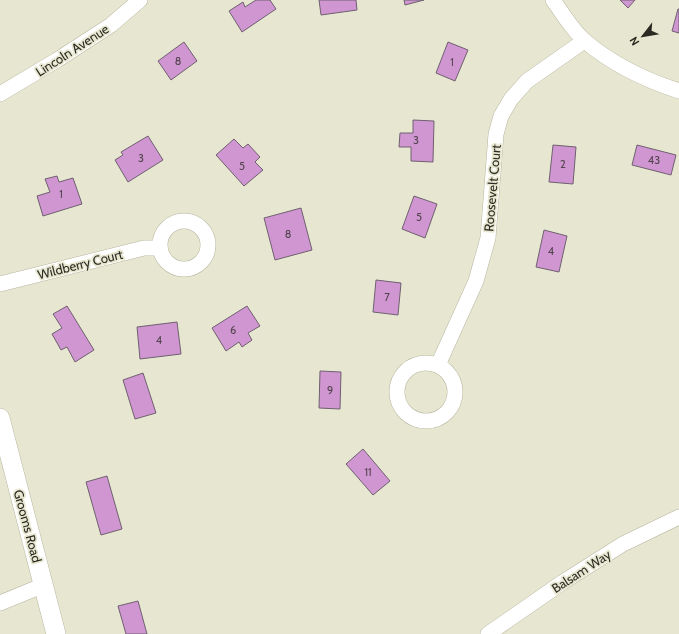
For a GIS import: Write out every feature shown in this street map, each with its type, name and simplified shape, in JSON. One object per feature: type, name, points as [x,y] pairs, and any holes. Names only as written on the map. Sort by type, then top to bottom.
[{"type":"street","name":"Lincoln Avenue","points":[[0,94],[57,60],[111,25],[140,0]]},
{"type":"street","points":[[553,0],[584,41],[619,66],[653,83],[679,91]]},
{"type":"street","name":"Roosevelt Court","points":[[438,365],[476,281],[488,238],[496,134],[501,116],[511,99],[528,81],[584,41]]},
{"type":"street","name":"Wildberry Court","points":[[0,284],[144,248],[160,248]]},
{"type":"street","name":"Grooms Road","points":[[0,418],[56,634]]},
{"type":"street","name":"Balsam Way","points":[[488,634],[563,582],[623,544],[679,517]]},
{"type":"street","points":[[0,603],[44,585]]},
{"type":"building","points":[[256,0],[270,0],[276,9],[242,32],[229,11],[243,2],[245,7]]},
{"type":"building","points":[[319,0],[356,0],[357,10],[321,15]]},
{"type":"building","points":[[404,0],[424,0],[405,5]]},
{"type":"building","points":[[620,0],[635,0],[628,8]]},
{"type":"building","points":[[679,9],[679,33],[672,31]]},
{"type":"building","points":[[184,42],[197,61],[171,80],[158,61]]},
{"type":"building","points":[[448,42],[468,50],[455,81],[436,73]]},
{"type":"building","points":[[413,120],[434,121],[433,162],[411,161],[411,147],[399,147],[400,133],[413,133]]},
{"type":"building","points":[[148,136],[163,160],[128,182],[115,160],[123,155],[121,152]]},
{"type":"building","points":[[234,139],[243,148],[248,144],[260,157],[255,162],[263,170],[244,186],[216,155]]},
{"type":"building","points":[[553,145],[576,147],[573,184],[549,182]]},
{"type":"building","points":[[637,145],[676,155],[671,175],[632,165]]},
{"type":"building","points":[[57,176],[59,182],[73,178],[82,204],[43,216],[37,196],[50,192],[45,179]]},
{"type":"building","points":[[414,196],[437,204],[425,238],[402,229]]},
{"type":"building","points":[[301,208],[312,250],[275,260],[264,218]]},
{"type":"building","points":[[544,230],[567,236],[559,272],[536,267]]},
{"type":"building","points":[[376,280],[401,283],[398,315],[373,312]]},
{"type":"building","points":[[67,306],[94,350],[75,362],[67,347],[61,350],[52,334],[62,328],[53,314]]},
{"type":"building","points":[[247,306],[260,326],[248,333],[252,340],[242,347],[239,342],[226,351],[212,328]]},
{"type":"building","points":[[177,322],[181,354],[140,359],[137,327]]},
{"type":"building","points":[[320,371],[341,372],[340,409],[319,408]]},
{"type":"building","points":[[143,373],[156,413],[135,419],[123,380]]},
{"type":"building","points":[[363,449],[390,481],[373,495],[346,464]]},
{"type":"building","points":[[107,476],[122,529],[101,535],[86,482]]},
{"type":"building","points":[[138,601],[147,634],[126,634],[118,606]]}]
